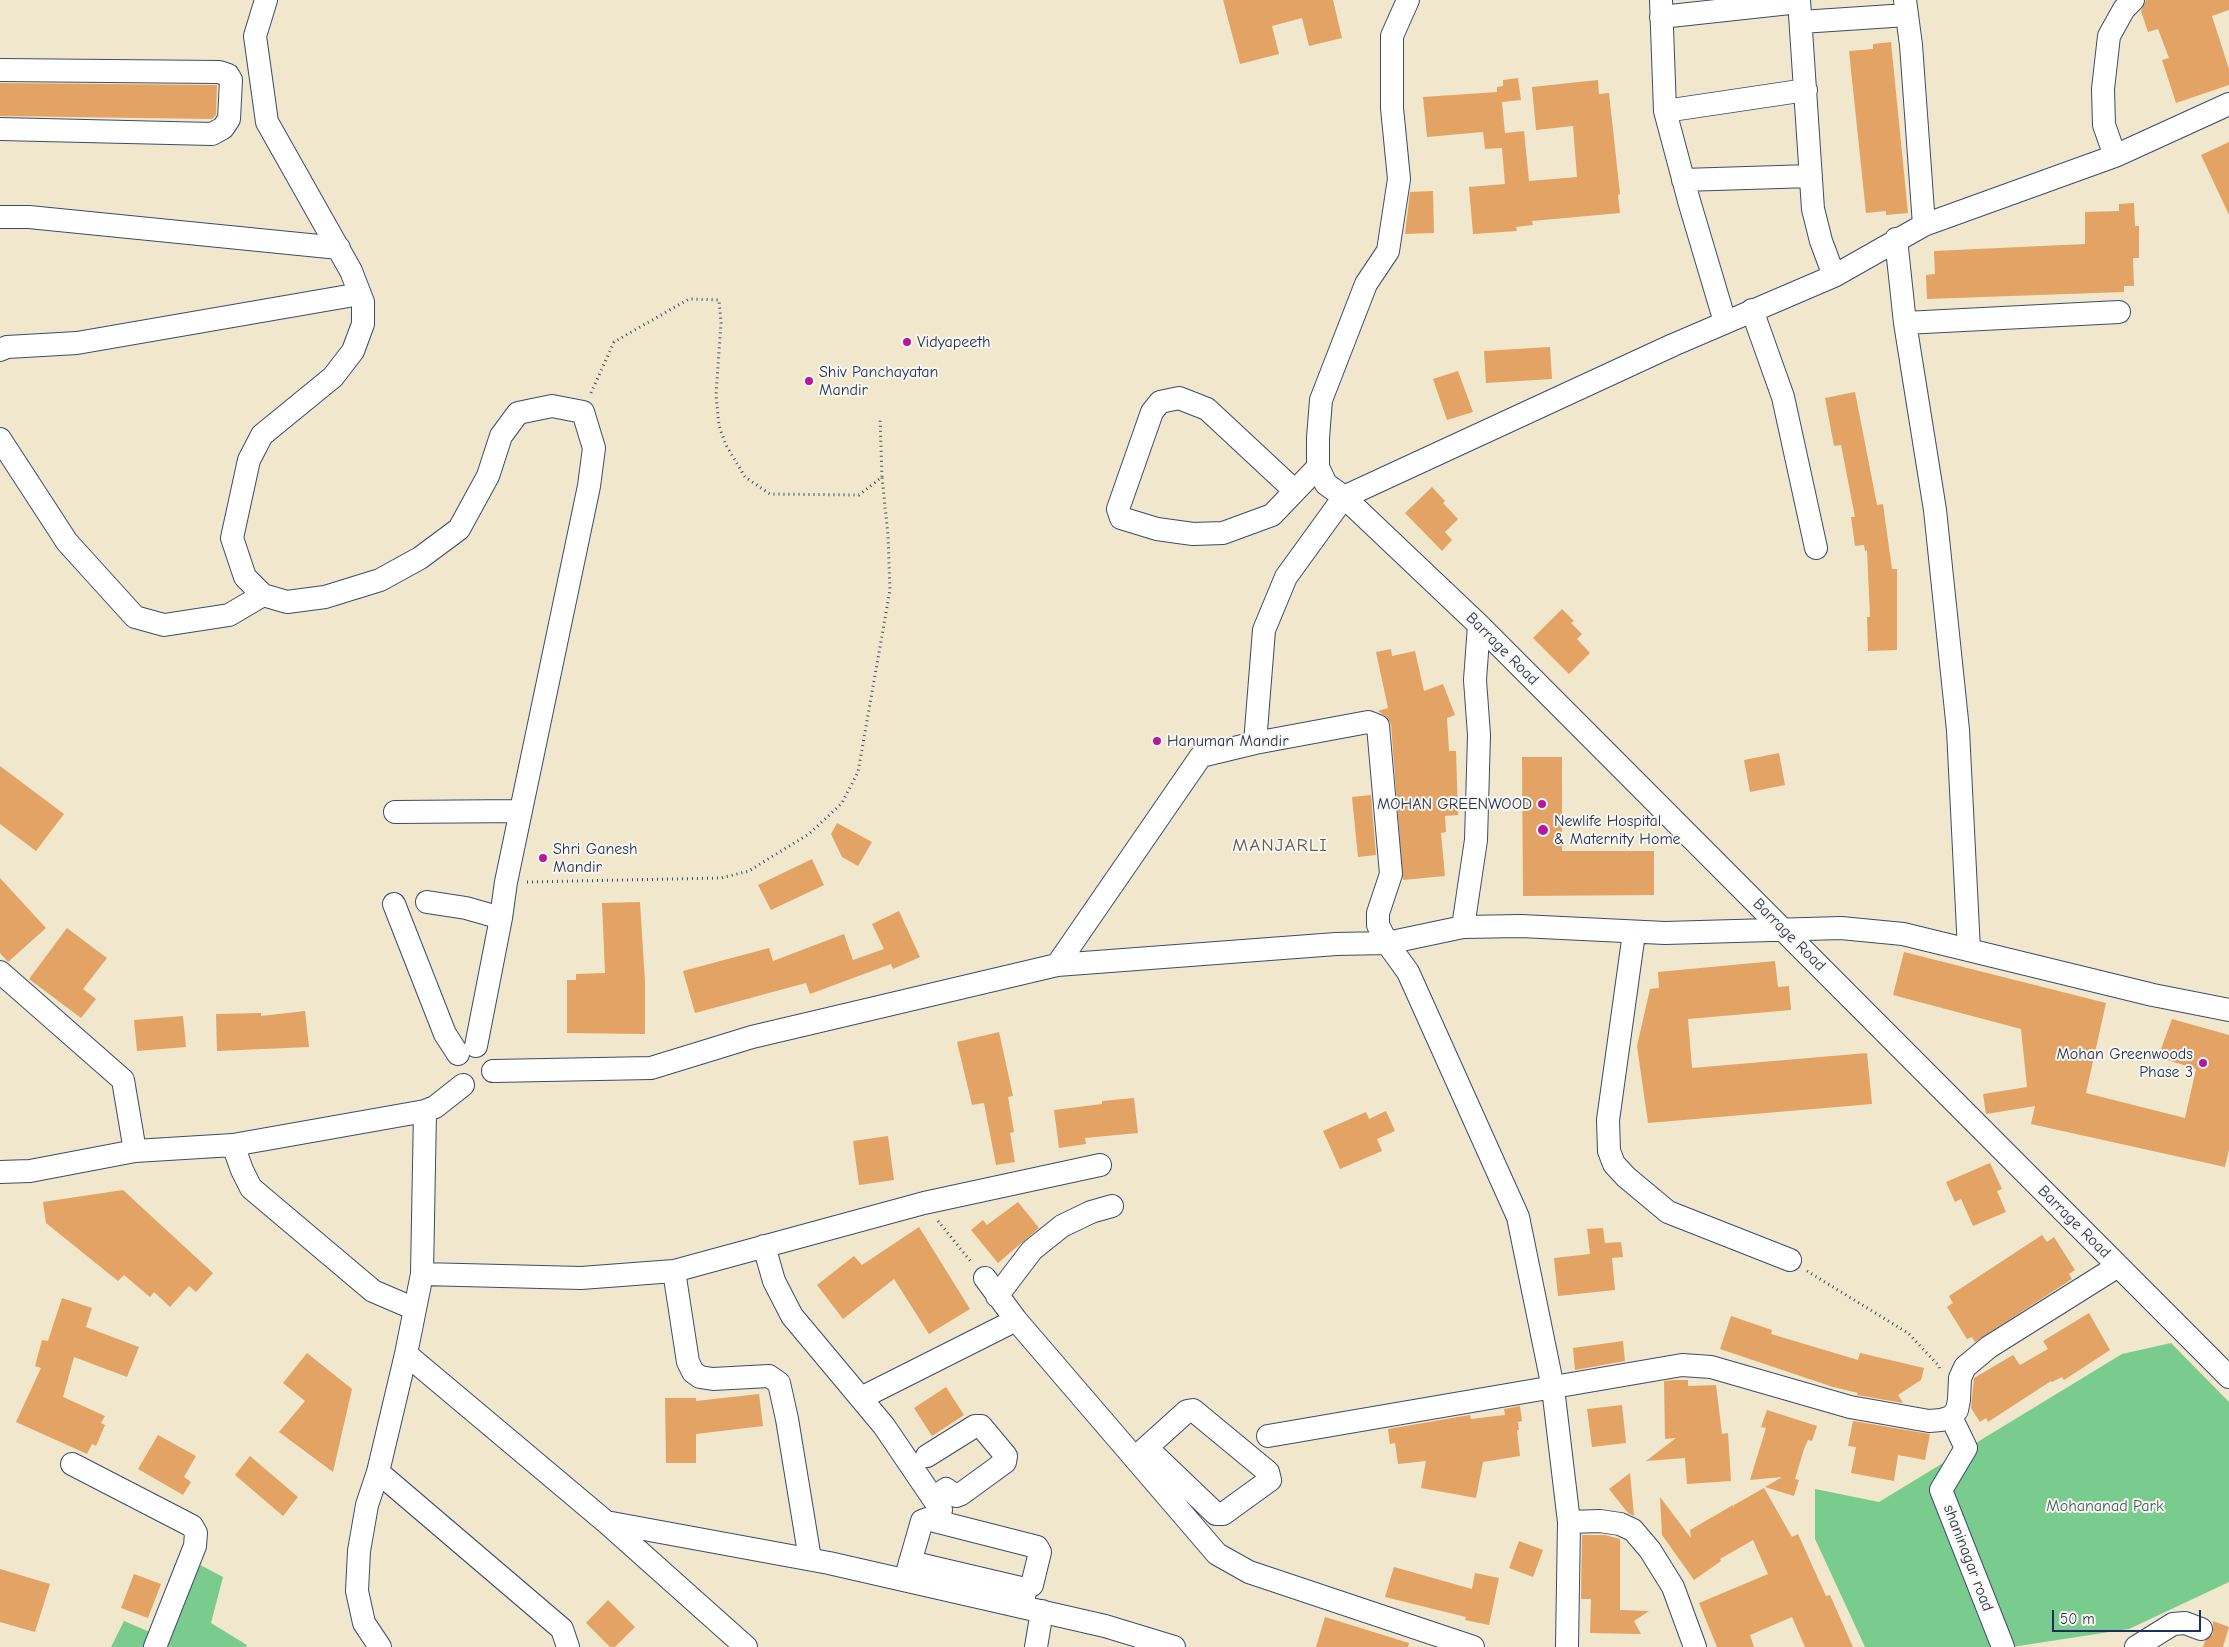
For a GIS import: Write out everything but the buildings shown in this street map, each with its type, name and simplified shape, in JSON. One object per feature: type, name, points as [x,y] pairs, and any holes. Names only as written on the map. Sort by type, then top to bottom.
[{"type":"street","points":[[266,0],[255,36],[267,122],[339,248],[363,302],[363,324],[353,351],[333,377],[262,435],[249,460],[232,538],[245,578],[263,595],[287,602],[325,597],[380,580],[420,558],[459,528],[488,476],[501,436],[518,413],[552,406],[583,412],[594,448],[588,486],[506,882],[501,918],[467,1050],[453,1061],[453,1070],[456,1078],[463,1084],[472,1087],[481,1086],[489,1080],[493,1071],[490,1055],[467,1050],[444,1034],[394,904]]},
{"type":"street","points":[[1295,491],[1207,409],[1179,398],[1160,402],[1152,412],[1118,509],[1121,518],[1157,529],[1194,534],[1224,532],[1272,515],[1295,491],[1318,467],[1321,400],[1366,284],[1388,251],[1398,179],[1392,108],[1392,36],[1408,0]]},
{"type":"street","points":[[2115,156],[2104,125],[2103,89],[2109,36],[2124,9],[2133,0]]},
{"type":"street","points":[[1725,322],[1683,180],[1665,111],[1661,8],[1906,8],[1924,225]]},
{"type":"street","points":[[1800,8],[1813,209],[1821,240],[1834,276]]},
{"type":"street","points":[[0,70],[219,72],[228,75],[231,80],[229,119],[223,128],[212,134],[0,129]]},
{"type":"street","points":[[1665,111],[1806,90]]},
{"type":"street","points":[[1254,743],[1264,630],[1286,577],[1344,497],[1725,322],[1834,276],[1896,239],[1924,225],[2115,156],[2229,104]]},
{"type":"street","points":[[1683,180],[1811,176]]},
{"type":"street","points":[[0,217],[29,217],[339,248]]},
{"type":"street","points":[[1896,239],[1905,323],[1935,510],[1958,730],[1969,950]]},
{"type":"street","points":[[0,350],[7,347],[77,343],[360,294]]},
{"type":"street","points":[[1752,310],[1783,397],[1816,548]]},
{"type":"street","points":[[1905,323],[2119,312]]},
{"type":"street","points":[[0,439],[67,542],[135,617],[164,625],[229,615],[263,595]]},
{"type":"street","name":"Barrage Road","points":[[1318,467],[1326,484],[1344,497],[1479,625],[2229,1377]]},
{"type":"street","points":[[1463,927],[1476,840],[1479,735],[1475,680],[1479,625]]},
{"type":"street","points":[[1057,965],[1201,756],[1254,743],[1368,722],[1378,726],[1391,874],[1378,913],[1378,925],[1387,943],[1408,972],[1518,1217],[1553,1388],[1569,1522],[1567,1647]]},
{"type":"street","points":[[395,812],[521,811]]},
{"type":"street","points":[[427,902],[466,908],[501,918]]},
{"type":"street","points":[[493,1071],[651,1068],[752,1037],[1057,965],[1326,945],[1387,943],[1463,927],[1521,926],[1634,933],[1841,928],[1903,934],[2153,995],[2229,1010]]},
{"type":"street","points":[[1634,933],[1608,1120],[1609,1151],[1614,1164],[1626,1177],[1668,1212],[1790,1260]]},
{"type":"street","points":[[0,972],[122,1080],[135,1151]]},
{"type":"street","points":[[0,1172],[30,1171],[135,1151],[233,1146],[426,1111],[435,1107],[463,1084]]},
{"type":"street","points":[[380,1647],[364,1622],[357,1591],[359,1551],[367,1505],[378,1472],[416,1309],[422,1274],[426,1111]]},
{"type":"street","points":[[233,1146],[251,1188],[373,1290],[416,1309]]},
{"type":"street","points":[[422,1274],[581,1278],[674,1271],[924,1204],[1100,1165]]},
{"type":"street","points":[[1112,1206],[1091,1212],[1062,1226],[991,1287],[1016,1320],[1141,1452],[1218,1554],[1249,1572],[1473,1647]]},
{"type":"street","points":[[764,1246],[771,1274],[792,1316],[884,1426],[937,1504],[946,1489],[956,1496],[961,1494],[1005,1462],[1006,1456],[981,1426],[975,1426],[927,1456]]},
{"type":"street","points":[[1268,1436],[1457,1402],[1553,1388],[1682,1365],[1711,1367],[1850,1407],[1929,1421],[1951,1417],[1957,1410],[1960,1400],[1960,1378],[1965,1367],[1989,1346],[2118,1266]]},
{"type":"street","points":[[674,1271],[688,1362],[693,1372],[700,1377],[713,1379],[769,1376],[778,1383],[787,1419],[810,1559]]},
{"type":"street","points":[[861,1398],[1016,1320]]},
{"type":"street","points":[[406,1354],[606,1522],[746,1647]]},
{"type":"street","points":[[1187,1410],[1193,1410],[1268,1472],[1270,1480],[1223,1514],[1216,1514],[1141,1452],[1187,1410]]},
{"type":"street","name":"shaninagar road","points":[[1951,1417],[1966,1448],[1941,1490],[2003,1647]]},
{"type":"street","points":[[72,1464],[192,1526],[196,1533],[195,1546],[155,1647]]},
{"type":"street","points":[[378,1472],[562,1628],[568,1647]]},
{"type":"street","points":[[907,1571],[922,1520],[927,1519],[1037,1547],[1040,1552],[1030,1602],[1036,1647]]},
{"type":"street","points":[[1569,1522],[1600,1521],[1620,1524],[1633,1530],[1650,1550],[1673,1587],[1695,1647]]},
{"type":"street","points":[[606,1522],[810,1559],[907,1571],[1030,1602],[1174,1647]]},
{"type":"street","points":[[2136,1647],[2173,1624],[2185,1623],[2201,1629]]},
{"type":"path","points":[[583,412],[614,342],[689,299],[719,300],[721,323],[716,395],[719,426],[726,444],[745,477],[770,494],[859,495],[882,476]]},
{"type":"path","points":[[506,882],[721,878],[749,871],[768,860],[809,834],[842,802],[858,772],[890,590],[880,417]]},
{"type":"path","points":[[924,1204],[991,1287]]},
{"type":"path","points":[[1790,1260],[1908,1333],[1939,1366],[1941,1375]]},
{"type":"green space","name":"Mohananad Park","points":[[2171,1343],[2229,1402],[2229,1582],[2129,1629],[2012,1647],[1865,1647],[1815,1539],[1815,1489],[1879,1502],[2122,1354]]},
{"type":"green space","points":[[187,1558],[223,1577],[211,1623],[247,1645],[246,1647],[111,1647],[124,1621],[157,1635]]},
{"type":"place","name":"Vidyapeeth","points":[[907,342]]},
{"type":"place","name":"Shiv Panchayatan Mandir","points":[[809,381]]},
{"type":"place","name":"Hanuman Mandir","points":[[1157,741]]},
{"type":"place","name":"MOHAN GREENWOOD","points":[[1542,804]]},
{"type":"place","name":"Newlife Hospital & Maternity Home","points":[[1543,830]]},
{"type":"place","name":"Shri Ganesh Mandir","points":[[543,858]]},
{"type":"place","name":"Mohan Greenwoods Phase 3","points":[[2203,1063]]},
{"type":"district","name":"MANJARLI","points":[[1280,846]]}]
